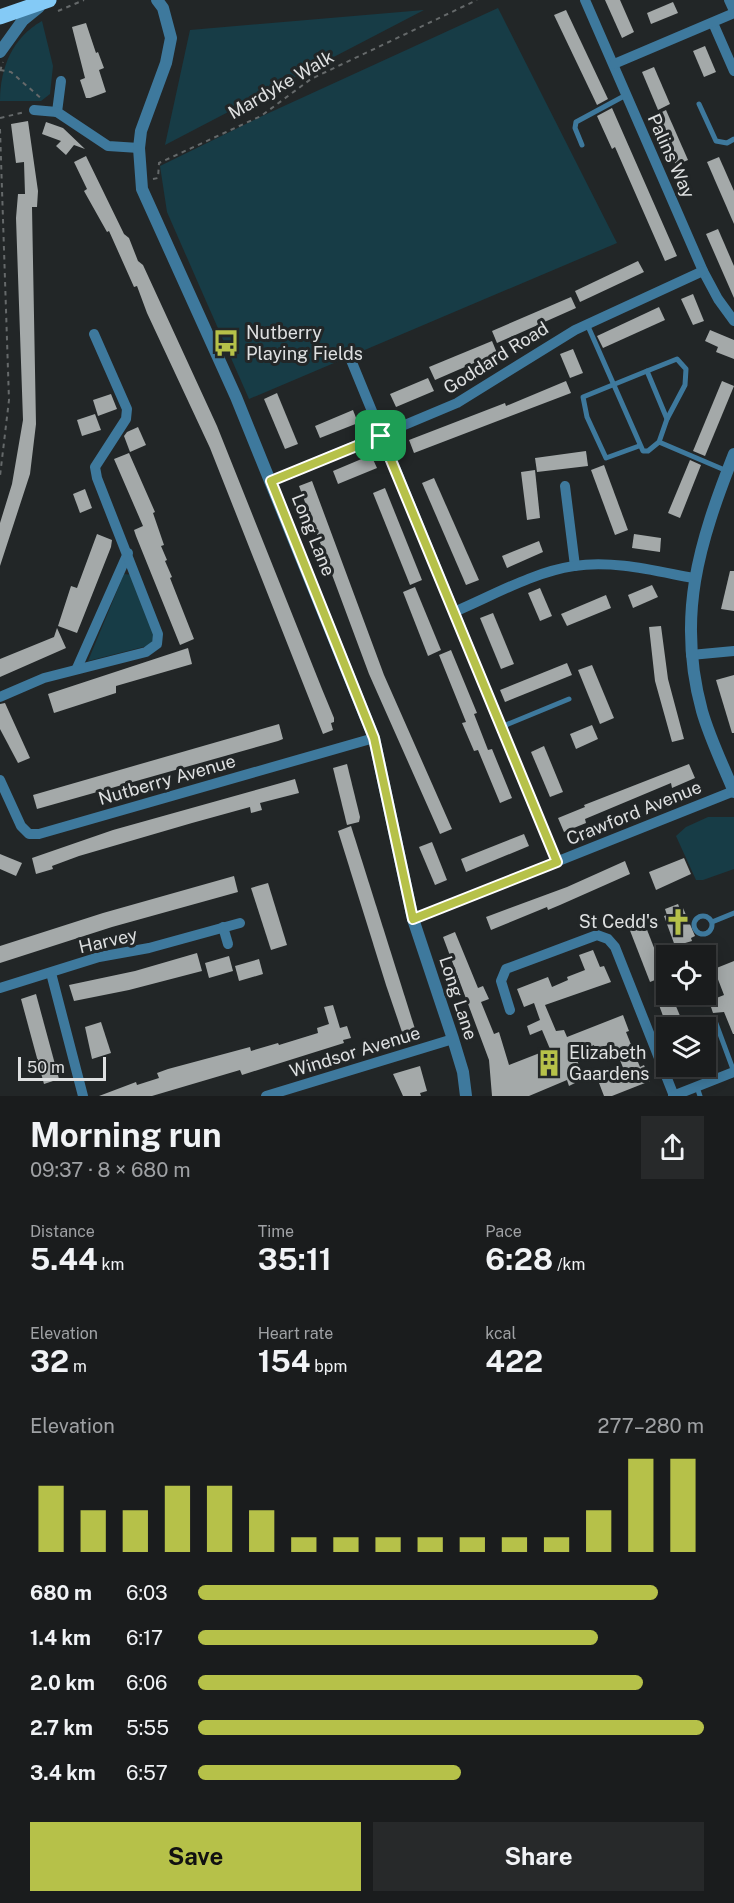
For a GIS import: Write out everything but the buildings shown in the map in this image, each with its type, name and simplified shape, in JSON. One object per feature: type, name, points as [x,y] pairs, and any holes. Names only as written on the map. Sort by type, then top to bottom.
[{"type":"main road","points":[[0,17],[50,4]]},
{"type":"street","name":"Long Lane","points":[[157,0],[163,8],[171,38],[166,63],[141,131],[140,180],[271,481],[374,738],[413,919],[463,1072],[466,1096]]},
{"type":"street","name":"Palins Way","points":[[585,0],[703,271],[718,299],[734,321]]},
{"type":"street","points":[[614,64],[734,12],[729,0]]},
{"type":"street","points":[[3,53],[23,20],[50,4]]},
{"type":"street","points":[[713,23],[734,71]]},
{"type":"street","points":[[57,112],[61,81]]},
{"type":"street","points":[[34,110],[57,112],[108,146],[139,148]]},
{"type":"street","name":"Goddard Road","points":[[271,481],[381,436],[480,391],[543,348],[587,324],[703,271]]},
{"type":"street","points":[[0,697],[44,678],[146,652],[157,644],[158,634],[97,478],[95,467],[126,419],[127,409],[94,334]]},
{"type":"street","points":[[351,360],[557,862]]},
{"type":"street","points":[[734,454],[711,513],[693,578],[691,655],[703,713],[734,791]]},
{"type":"street","points":[[565,486],[575,566]]},
{"type":"street","points":[[77,668],[128,553]]},
{"type":"street","points":[[454,612],[546,573],[575,566],[611,565],[693,578]]},
{"type":"street","points":[[691,655],[734,651]]},
{"type":"street","name":"Nutberry Avenue","points":[[0,780],[21,826],[28,834],[39,834],[374,738]]},
{"type":"street","name":"Crawford Avenue","points":[[413,919],[734,791]]},
{"type":"street","name":"Harvey","points":[[0,988],[99,957],[148,948],[240,922]]},
{"type":"street","points":[[223,927],[228,944]]},
{"type":"street","points":[[510,1010],[501,981],[506,969],[597,935],[608,939],[615,947],[673,1096],[698,1091],[734,1072]]},
{"type":"street","points":[[51,973],[83,1096]]},
{"type":"street","name":"Windsor Avenue","points":[[266,1096],[453,1040]]},
{"type":"lane","points":[[582,145],[575,128],[576,122],[626,95]]},
{"type":"lane","points":[[699,104],[716,141],[727,143],[734,139]]},
{"type":"lane","points":[[587,324],[613,386],[639,446],[643,451],[648,451],[659,442],[667,419],[685,385],[686,369],[676,359],[613,386],[582,397],[601,452],[606,458],[639,446]]},
{"type":"lane","points":[[647,371],[667,419]]},
{"type":"lane","points":[[659,442],[728,471]]},
{"type":"lane","points":[[501,727],[569,699]]},
{"type":"lane","points":[[712,922],[734,913]]},
{"type":"lane","points":[[716,1023],[734,1072]]},
{"type":"path","points":[[50,4],[84,0]]},
{"type":"path","name":"Mardyke Walk","points":[[140,180],[158,178],[159,163],[261,116],[311,79],[477,0]]},
{"type":"path","points":[[3,53],[0,70],[10,72],[57,112]]},
{"type":"path","points":[[0,117],[34,110]]},
{"type":"path","points":[[0,129],[9,400],[0,476]]},
{"type":"shaded area","points":[[498,8],[617,243],[249,399],[167,212],[160,166],[260,117]]},
{"type":"shaded area","points":[[424,10],[165,145],[190,30]]},
{"type":"shaded area","points":[[42,21],[53,66],[50,94],[41,101],[0,101],[2,77],[10,55],[23,36]]},
{"type":"shaded area","points":[[124,574],[133,575],[156,631],[151,645],[88,661]]},
{"type":"shaded area","points":[[708,817],[734,817],[734,869],[703,880],[696,880],[676,836],[686,827]]},
{"type":"place","name":"Nutberry Playing Fields","points":[[226,343]]},
{"type":"place","name":"St Cedd's","points":[[678,922]]},
{"type":"place","name":"Elizabeth Gaardens","points":[[549,1063]]},
{"type":"route","points":[[381,436],[557,862],[413,919],[374,738],[271,481],[381,436]]}]
